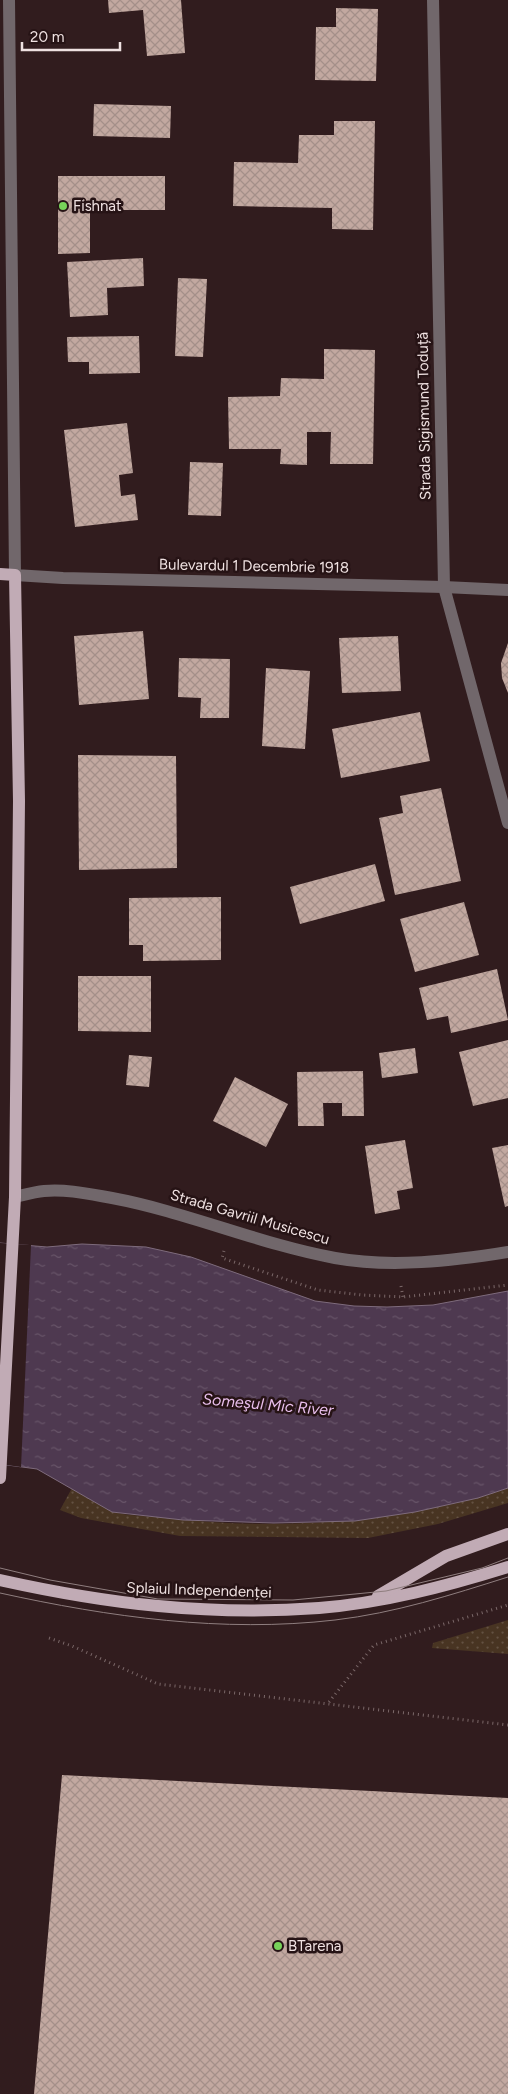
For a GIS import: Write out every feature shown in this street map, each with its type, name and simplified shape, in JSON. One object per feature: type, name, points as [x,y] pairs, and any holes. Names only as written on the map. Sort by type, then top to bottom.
[{"type":"main road","name":"Bulevardul 1 Decembrie 1918","points":[[0,574],[15,575]]},
{"type":"main road","points":[[0,1478],[14,1197],[19,801],[15,575]]},
{"type":"main road","name":"Splaiul Independenței","points":[[369,1601],[446,1556],[508,1534]]},
{"type":"main road","name":"Splaiul Independenței","points":[[0,1580],[85,1598],[161,1608],[274,1610],[320,1608],[369,1601],[455,1584],[508,1567]]},
{"type":"street","points":[[9,0],[15,575]]},
{"type":"street","name":"Strada Sigismund Toduță","points":[[432,0],[444,587],[508,823]]},
{"type":"street","name":"Bulevardul 1 Decembrie 1918","points":[[15,575],[63,578],[508,590]]},
{"type":"street","name":"Strada Gavriil Musicescu","points":[[14,1197],[43,1191],[71,1191],[137,1203],[291,1248],[335,1258],[367,1262],[463,1259],[508,1252]]},
{"type":"path","points":[[222,1258],[318,1290],[403,1297],[508,1285]]},
{"type":"path","points":[[401,1280],[403,1297]]},
{"type":"path","points":[[328,1703],[374,1645],[508,1605]]},
{"type":"path","points":[[48,1638],[72,1646],[158,1684],[508,1725]]},
{"type":"shaded area","points":[[72,1488],[116,1513],[253,1524],[339,1521],[382,1516],[467,1500],[508,1488],[508,1503],[438,1524],[368,1538],[180,1536],[81,1518],[60,1510]]},
{"type":"shaded area","points":[[508,1620],[508,1654],[432,1648],[433,1643]]},
{"type":"water","name":"Someşul Mic River","points":[[0,1243],[47,1247],[82,1244],[146,1247],[191,1257],[315,1301],[354,1306],[433,1305],[508,1291],[508,1488],[478,1498],[415,1512],[355,1521],[274,1523],[183,1520],[112,1512],[37,1469],[0,1464]]},
{"type":"pier","points":[[0,1243],[31,1245],[21,1467],[0,1464]]},
{"type":"building","points":[[108,0],[181,0],[185,53],[147,56],[143,10],[109,13]]},
{"type":"building","points":[[336,8],[378,9],[376,81],[315,80],[316,27],[336,27]]},
{"type":"building","points":[[94,104],[171,106],[170,138],[93,136]]},
{"type":"building","points":[[334,121],[375,121],[373,230],[332,229],[332,208],[233,206],[234,162],[298,163],[299,135],[334,135]]},
{"type":"building","points":[[58,176],[165,176],[165,210],[90,210],[90,253],[58,254]]},
{"type":"building","points":[[143,258],[144,286],[107,288],[108,315],[70,317],[67,262]]},
{"type":"building","points":[[178,278],[207,279],[203,357],[175,356]]},
{"type":"building","points":[[139,336],[140,373],[89,374],[89,362],[68,362],[67,337]]},
{"type":"building","points":[[324,349],[375,350],[373,464],[330,464],[331,432],[307,432],[307,465],[280,464],[281,449],[229,449],[228,397],[280,396],[281,378],[324,379]]},
{"type":"building","points":[[127,423],[133,473],[119,475],[121,496],[135,494],[138,520],[75,527],[64,430]]},
{"type":"building","points":[[190,462],[223,463],[221,516],[188,515]]},
{"type":"building","points":[[143,631],[149,699],[79,705],[74,636]]},
{"type":"building","points":[[398,636],[401,691],[342,693],[339,638]]},
{"type":"building","points":[[508,643],[508,693],[502,678],[501,663]]},
{"type":"building","points":[[179,658],[230,659],[229,718],[200,718],[201,698],[178,697]]},
{"type":"building","points":[[266,668],[310,671],[305,749],[262,746]]},
{"type":"building","points":[[420,712],[430,761],[341,778],[332,729]]},
{"type":"building","points":[[78,755],[176,756],[177,868],[79,870]]},
{"type":"building","points":[[441,788],[461,881],[395,895],[379,818],[403,813],[400,796]]},
{"type":"building","points":[[375,864],[385,901],[300,924],[290,887]]},
{"type":"building","points":[[221,897],[221,960],[143,961],[143,945],[129,945],[129,898]]},
{"type":"building","points":[[464,902],[479,955],[415,972],[400,919]]},
{"type":"building","points":[[497,969],[508,1020],[451,1033],[448,1016],[427,1020],[419,988]]},
{"type":"building","points":[[78,976],[151,976],[151,1032],[78,1031]]},
{"type":"building","points":[[508,1040],[508,1098],[473,1106],[459,1052]]},
{"type":"building","points":[[415,1048],[418,1073],[382,1078],[379,1053]]},
{"type":"building","points":[[129,1055],[152,1057],[149,1087],[126,1085]]},
{"type":"building","points":[[363,1071],[364,1116],[342,1116],[342,1103],[323,1103],[324,1126],[298,1126],[297,1072]]},
{"type":"building","points":[[235,1077],[288,1104],[266,1147],[213,1121]]},
{"type":"building","points":[[405,1140],[413,1188],[397,1191],[400,1209],[375,1214],[365,1146]]},
{"type":"building","points":[[508,1145],[508,1206],[505,1207],[492,1148]]},
{"type":"building","name":"BTarena","points":[[62,1775],[508,1798],[508,2094],[34,2094]]},
{"type":"tram line","points":[[0,1568],[50,1580],[158,1599],[293,1600],[386,1591],[482,1568],[508,1558]]},
{"type":"tram line","points":[[0,1593],[124,1616],[251,1625],[293,1624],[379,1613],[444,1597],[508,1577]]},
{"type":"place","name":"Fishnat","points":[[63,206]]},
{"type":"place","name":"BTarena","points":[[278,1946]]}]
